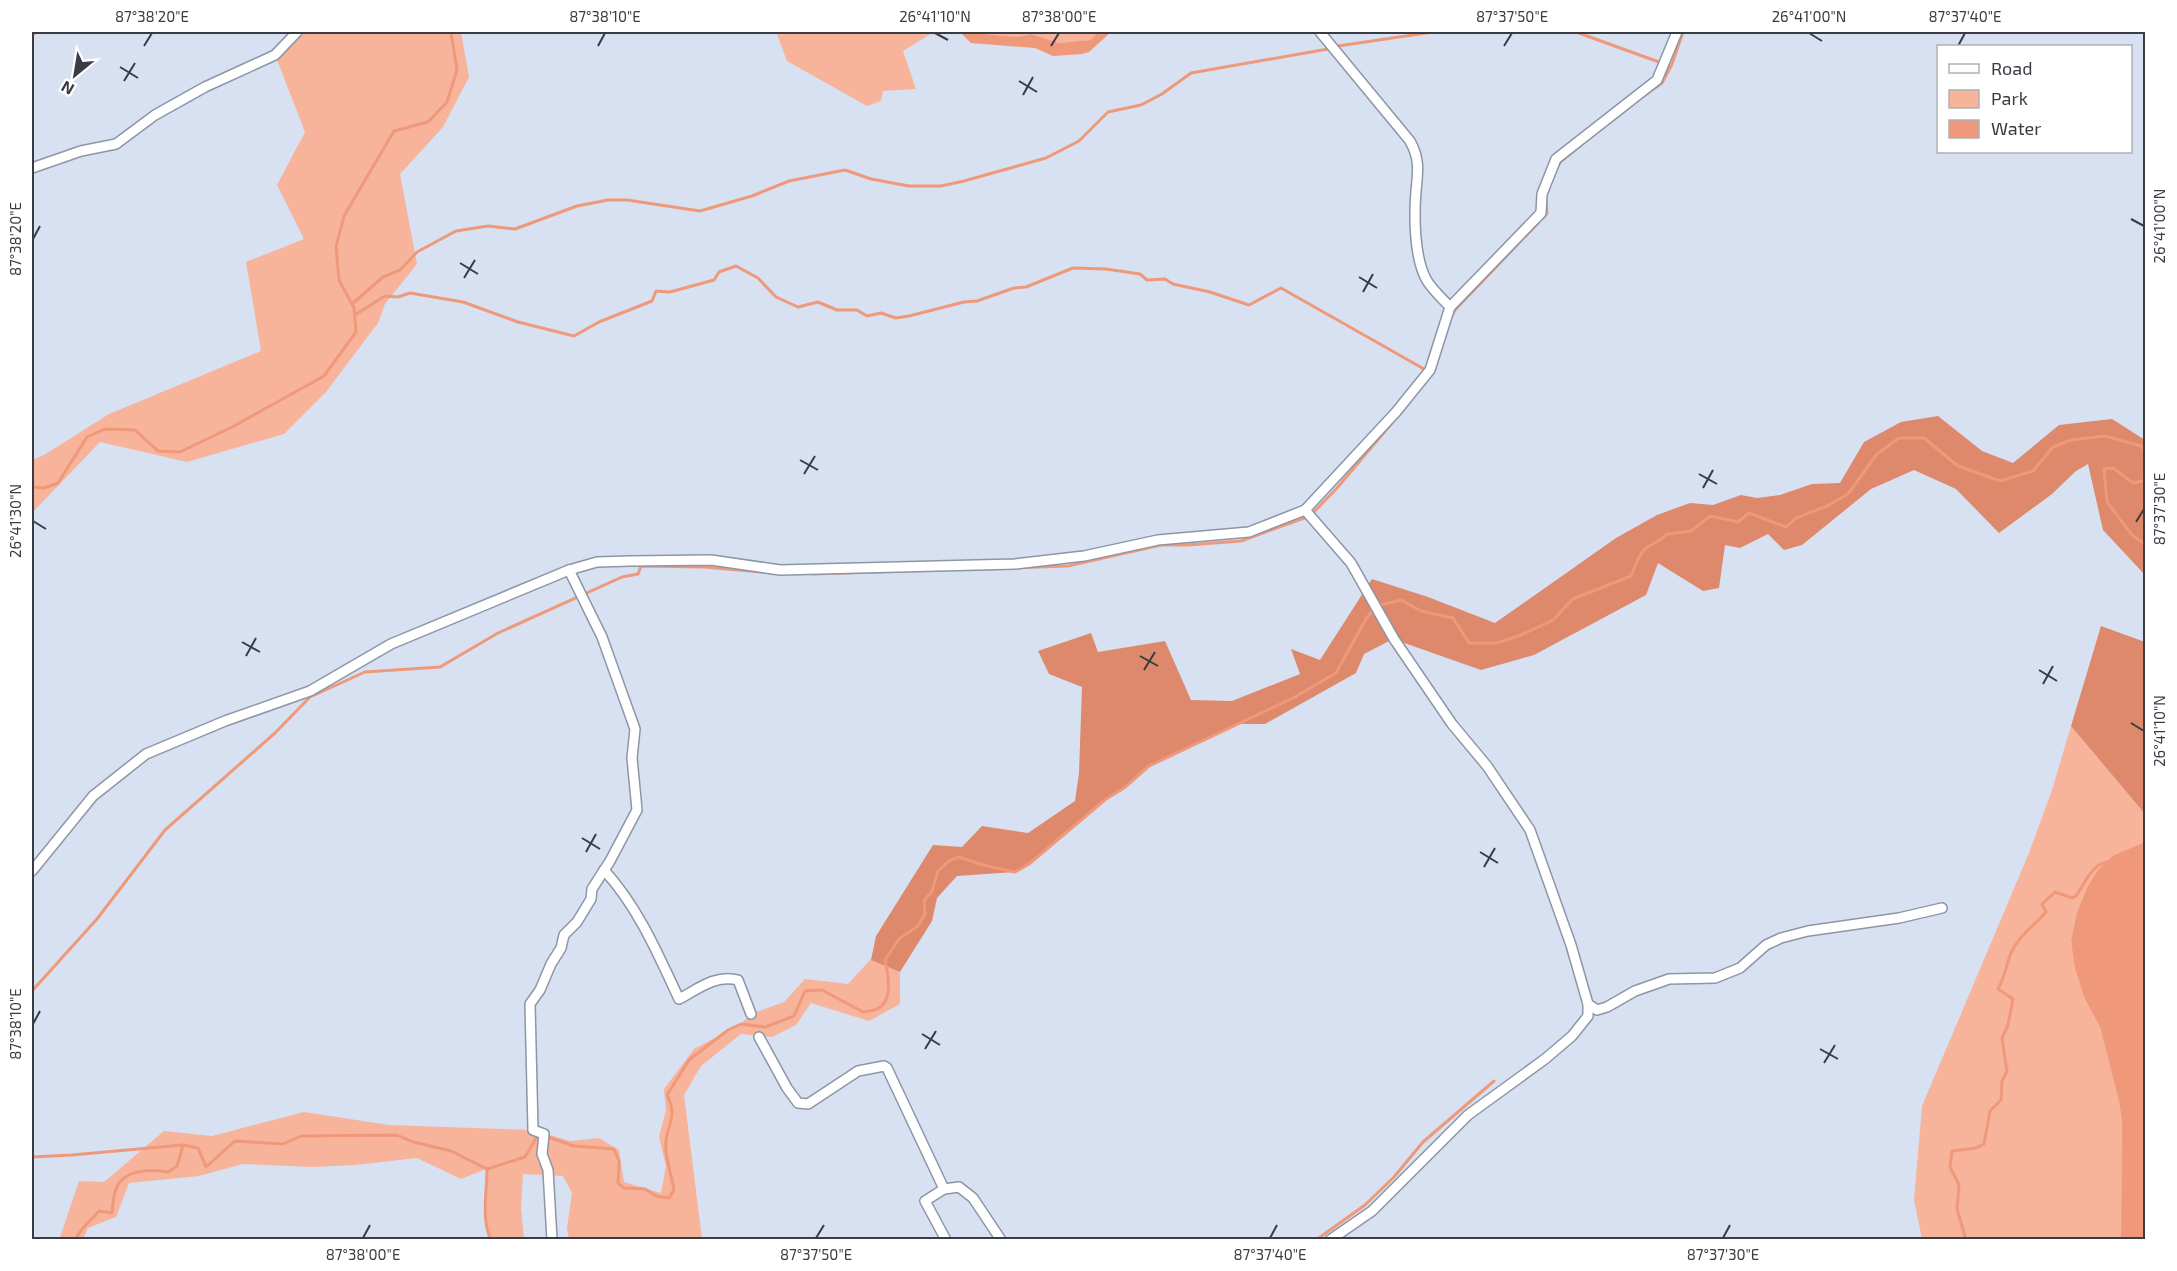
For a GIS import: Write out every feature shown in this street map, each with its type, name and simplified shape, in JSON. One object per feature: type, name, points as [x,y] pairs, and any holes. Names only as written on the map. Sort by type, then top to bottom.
[{"type":"street","points":[[32,168],[81,151],[116,144],[155,115],[205,87],[275,56],[297,32]]},
{"type":"street","points":[[1320,32],[1416,151],[1419,169],[1414,223],[1418,249],[1425,276],[1433,290],[1450,307]]},
{"type":"street","points":[[32,871],[93,796],[146,754],[225,721],[310,691],[391,644],[569,570],[597,562],[711,560],[780,570],[1015,564],[1084,556],[1158,540],[1250,532],[1305,510],[1396,412],[1430,370],[1450,307],[1541,213],[1542,194],[1556,159],[1657,80],[1677,32]]},
{"type":"street","points":[[1305,510],[1351,563],[1394,639],[1452,724],[1487,766],[1530,830],[1571,945],[1588,1004],[1588,1016],[1572,1036],[1538,1065],[1468,1115],[1372,1210],[1330,1239]]},
{"type":"street","points":[[552,1239],[548,1170],[542,1154],[544,1134],[533,1130],[530,1004],[540,990],[561,948],[564,935],[577,922],[591,899],[592,889],[637,810],[632,758],[635,729],[602,637],[569,570]]},
{"type":"street","points":[[604,870],[647,931],[679,999],[717,979],[727,977],[738,980],[751,1014]]},
{"type":"street","points":[[1588,1004],[1597,1010],[1607,1007],[1635,991],[1669,979],[1714,978],[1740,968],[1766,945],[1781,938],[1808,931],[1899,918],[1942,908]]},
{"type":"street","points":[[759,1037],[787,1088],[798,1103],[808,1104],[858,1071],[884,1065],[944,1189]]},
{"type":"street","points":[[946,1239],[925,1202],[944,1189],[959,1187],[973,1198],[1001,1239]]},
{"type":"green space","points":[[297,32],[461,32],[469,77],[443,127],[400,174],[417,264],[385,304],[378,323],[326,392],[284,434],[187,462],[100,442],[32,513],[32,460],[44,455],[109,414],[261,351],[246,262],[304,239],[277,185],[305,132],[275,55]]},
{"type":"green space","points":[[776,32],[934,32],[903,51],[916,89],[883,91],[881,101],[867,106],[787,61]]},
{"type":"green space","points":[[980,32],[1098,32],[1092,40],[1059,43],[1031,34],[1017,37]]},
{"type":"green space","points":[[2071,726],[2145,814],[2145,842],[2114,855],[2087,888],[2077,912],[2071,940],[2085,999],[2100,1027],[2119,1100],[2122,1122],[2121,1239],[1922,1239],[1914,1200],[1922,1106],[2029,853],[2052,790]]},
{"type":"green space","points":[[871,959],[900,972],[900,1004],[869,1021],[811,1003],[796,1025],[772,1037],[741,1034],[701,1066],[684,1095],[702,1239],[569,1239],[567,1228],[572,1193],[563,1176],[523,1174],[521,1208],[524,1239],[491,1239],[485,1214],[486,1169],[461,1179],[417,1158],[313,1167],[243,1164],[199,1176],[129,1183],[116,1217],[88,1228],[83,1239],[59,1240],[79,1181],[104,1182],[164,1131],[212,1136],[304,1112],[389,1125],[533,1130],[570,1141],[599,1138],[619,1150],[624,1182],[661,1193],[666,1166],[659,1137],[666,1110],[664,1089],[694,1049],[741,1024],[751,1014],[784,1002],[805,979],[848,984]]},
{"type":"shaded area","points":[[1938,416],[1982,451],[2013,463],[2059,425],[2112,419],[2145,440],[2145,575],[2103,530],[2088,464],[2076,471],[2052,494],[1999,533],[1956,489],[1914,470],[1871,489],[1802,545],[1784,550],[1768,534],[1740,548],[1725,545],[1719,588],[1703,591],[1658,563],[1646,595],[1534,655],[1481,670],[1393,639],[1364,654],[1356,673],[1265,724],[1238,724],[1149,766],[1029,864],[1015,872],[957,876],[937,898],[932,921],[900,972],[871,960],[876,936],[933,845],[962,847],[982,826],[1028,833],[1075,801],[1079,773],[1082,687],[1049,674],[1038,651],[1091,633],[1098,652],[1165,641],[1191,700],[1232,701],[1300,674],[1291,649],[1320,660],[1372,579],[1428,597],[1495,623],[1616,538],[1657,515],[1690,503],[1713,505],[1741,495],[1757,498],[1780,495],[1812,484],[1840,483],[1864,442],[1901,422]]},
{"type":"shaded area","points":[[2101,626],[2145,642],[2145,814],[2071,726]]},
{"type":"water","points":[[960,32],[1017,37],[1031,34],[1059,43],[1091,40],[1098,32],[1111,32],[1089,52],[1053,56],[1035,48],[971,43]]},
{"type":"water","points":[[2145,842],[2145,1239],[2121,1239],[2122,1122],[2119,1101],[2100,1027],[2085,999],[2075,968],[2071,940],[2077,912],[2097,871],[2114,855]]},
{"type":"waterway","points":[[32,34],[38,32]]},
{"type":"waterway","points":[[32,487],[44,488],[58,483],[87,437],[105,429],[135,430],[158,451],[180,452],[234,426],[324,376],[356,332],[354,308],[339,280],[336,247],[344,216],[394,131],[428,122],[447,102],[457,70],[451,32]]},
{"type":"waterway","points":[[1338,46],[1433,32]]},
{"type":"waterway","points":[[1576,32],[1659,62]]},
{"type":"waterway","points":[[1642,97],[1662,83],[1672,64],[1683,32]]},
{"type":"waterway","points":[[352,304],[383,277],[400,270],[417,252],[456,231],[488,226],[515,229],[577,206],[608,200],[627,200],[700,211],[752,196],[789,181],[845,170],[871,179],[909,186],[941,186],[1046,158],[1079,141],[1108,112],[1141,105],[1162,94],[1191,73],[1328,49]]},
{"type":"waterway","points":[[1557,168],[1560,162],[1575,150]]},
{"type":"waterway","points":[[1543,218],[1547,213],[1546,199]]},
{"type":"waterway","points":[[1451,317],[1455,310],[1538,223]]},
{"type":"waterway","points":[[355,315],[385,296],[398,297],[410,293],[463,302],[518,322],[574,336],[599,322],[652,301],[656,291],[670,292],[714,280],[719,272],[736,266],[758,278],[776,297],[798,307],[818,302],[837,310],[857,310],[867,316],[881,313],[896,318],[977,301],[1014,288],[1026,287],[1073,268],[1106,269],[1140,274],[1147,280],[1165,279],[1173,284],[1210,292],[1249,305],[1281,288],[1424,369]]},
{"type":"waterway","points":[[812,574],[1068,566],[1161,545],[1241,541],[1310,516],[1337,488],[1408,404]]},
{"type":"waterway","points":[[545,1136],[574,1146],[614,1149],[619,1161],[618,1183],[624,1188],[645,1189],[656,1196],[669,1198],[674,1190],[666,1151],[672,1117],[671,1104],[667,1095],[689,1060],[728,1030],[741,1024],[765,1027],[794,1016],[805,991],[822,990],[863,1012],[877,1009],[886,1000],[888,994],[885,960],[899,939],[918,926],[925,914],[924,901],[932,891],[938,871],[949,861],[959,857],[1015,872],[1029,864],[1149,766],[1293,698],[1336,673],[1366,619],[1376,606],[1401,600],[1421,611],[1453,618],[1469,643],[1497,643],[1553,620],[1573,599],[1631,576],[1640,554],[1648,547],[1667,534],[1691,531],[1710,516],[1738,522],[1749,513],[1786,527],[1796,518],[1827,506],[1848,494],[1877,454],[1899,438],[1924,438],[1958,466],[2000,481],[2033,471],[2053,447],[2071,440],[2105,436],[2141,446],[2146,451]]},
{"type":"waterway","points":[[2146,480],[2133,483],[2113,468],[2104,469],[2107,502],[2132,535],[2146,545]]},
{"type":"waterway","points":[[32,991],[97,919],[165,830],[275,733],[310,697],[365,672],[440,667],[498,633],[622,577],[638,574],[641,566],[704,567],[772,573]]},
{"type":"waterway","points":[[1966,1240],[1957,1209],[1959,1185],[1950,1167],[1952,1151],[1976,1148],[1984,1144],[1990,1111],[2001,1100],[2002,1081],[2007,1071],[2002,1038],[2008,1025],[2013,999],[1998,989],[2009,958],[2018,941],[2046,912],[2042,904],[2055,892],[2072,898],[2076,896],[2094,869],[2098,865],[2109,862]]},
{"type":"waterway","points":[[1316,1240],[1365,1205],[1394,1177],[1423,1142],[1494,1081]]},
{"type":"waterway","points":[[75,1240],[83,1227],[99,1211],[112,1213],[115,1192],[125,1177],[146,1171],[168,1172],[177,1166],[183,1145],[198,1148],[206,1167],[235,1141],[283,1144],[301,1136],[397,1135],[413,1142],[451,1151],[487,1169],[525,1157],[538,1135]]},
{"type":"waterway","points":[[32,1157],[182,1145]]},
{"type":"waterway","points":[[487,1169],[485,1215],[491,1240]]}]
